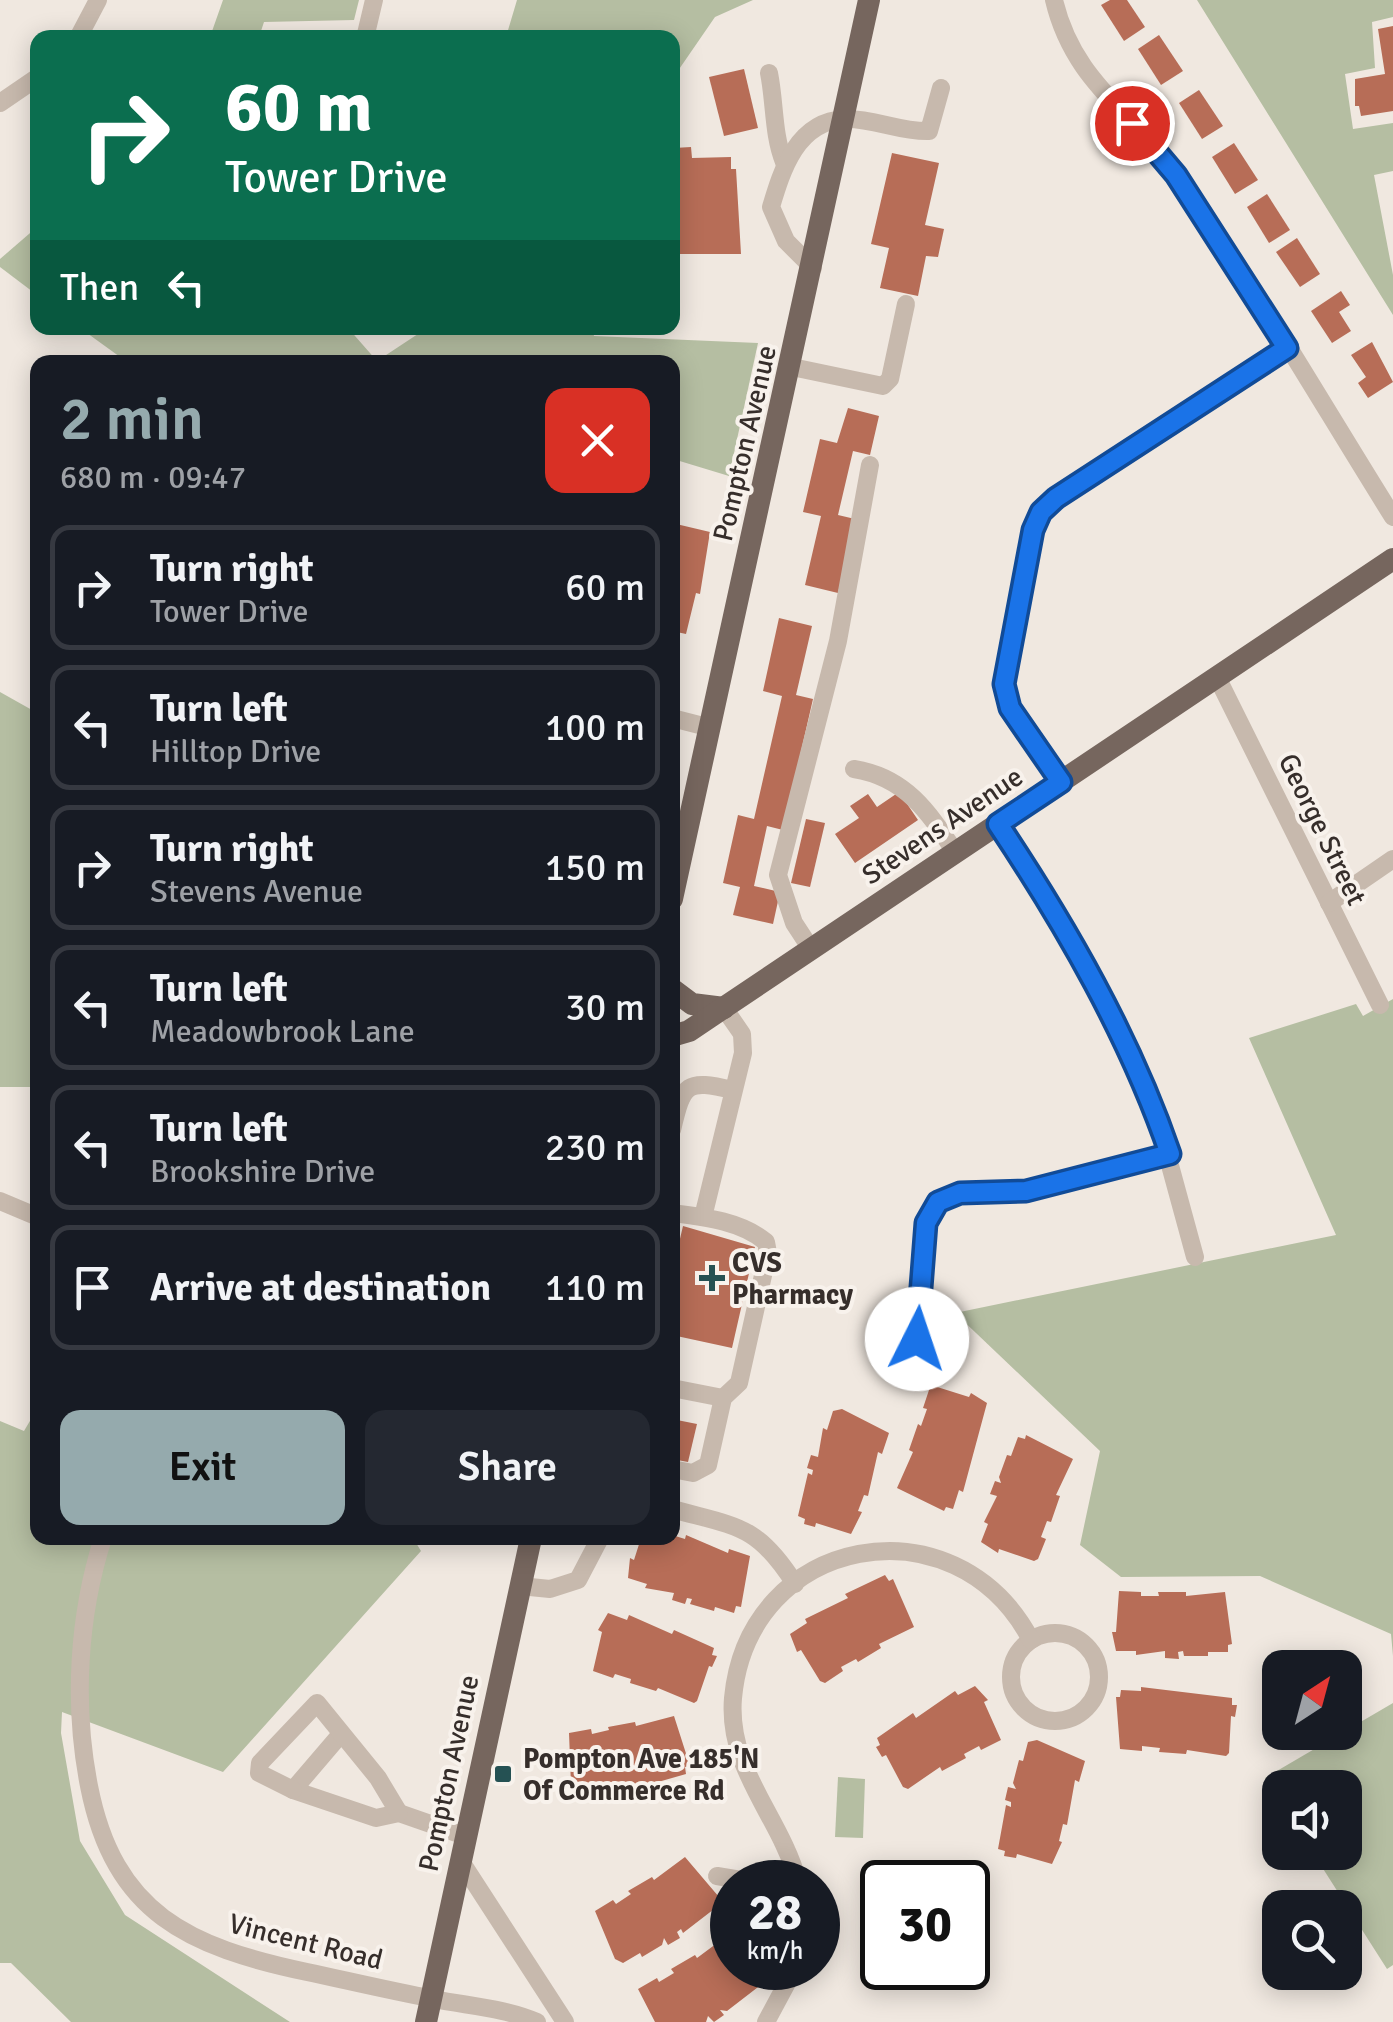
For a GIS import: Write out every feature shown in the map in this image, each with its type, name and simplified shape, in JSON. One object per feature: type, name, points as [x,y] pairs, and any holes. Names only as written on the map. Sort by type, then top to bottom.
[{"type":"main road","name":"Pompton Avenue","points":[[680,863],[870,0]]},
{"type":"main road","name":"Stevens Avenue","points":[[680,1032],[724,1008],[1393,558]]},
{"type":"main road","points":[[680,995],[692,1004],[724,1008]]},
{"type":"main road","name":"Pompton Avenue","points":[[426,2022],[529,1545]]},
{"type":"street","points":[[82,30],[98,0]]},
{"type":"street","points":[[367,30],[374,0]]},
{"type":"street","points":[[1054,0],[1065,37],[1087,76],[1176,175],[1393,517]]},
{"type":"street","points":[[769,73],[779,124],[774,138],[784,162]]},
{"type":"street","points":[[0,102],[30,82]]},
{"type":"street","points":[[813,268],[786,241],[771,207],[784,162],[812,130],[844,119],[906,132],[930,131],[940,88]]},
{"type":"street","points":[[792,366],[883,386],[890,378],[906,304]]},
{"type":"street","points":[[1061,782],[1010,708],[1004,684],[1036,520],[1056,498],[1287,348]]},
{"type":"street","points":[[811,949],[794,923],[778,875],[838,641],[870,465]]},
{"type":"street","name":"George Street","points":[[1217,677],[1380,1005]]},
{"type":"street","points":[[680,720],[710,728]]},
{"type":"street","points":[[854,768],[883,774],[915,796],[956,852]]},
{"type":"street","points":[[998,824],[1060,918],[1156,1114],[1170,1154],[1195,1258]]},
{"type":"street","points":[[1330,903],[1393,860]]},
{"type":"street","points":[[710,1218],[741,1071],[742,1034],[724,1008]]},
{"type":"street","points":[[680,1098],[688,1086],[701,1083],[734,1090]]},
{"type":"street","points":[[917,1339],[926,1223],[938,1202],[960,1193],[1026,1191],[1170,1154]]},
{"type":"street","points":[[0,1201],[30,1214]]},
{"type":"street","points":[[680,1214],[710,1218],[759,1235],[766,1242],[768,1253],[739,1383],[723,1398],[708,1465],[692,1473],[680,1471]]},
{"type":"street","points":[[680,1390],[723,1398]]},
{"type":"street","points":[[680,1510],[749,1530],[778,1556],[795,1584]]},
{"type":"street","name":"Vincent Road","points":[[102,1545],[86,1619],[81,1720],[96,1816],[122,1876],[160,1918],[206,1944],[262,1963],[537,2022]]},
{"type":"street","points":[[520,1586],[550,1590],[578,1580],[596,1545]]},
{"type":"street","points":[[782,1860],[737,1754],[732,1714],[737,1674],[750,1638],[770,1608],[795,1584],[854,1554],[889,1550],[924,1553],[956,1564],[986,1582],[1020,1620],[1031,1640]]},
{"type":"street","points":[[1044,1634],[1072,1637],[1094,1656],[1098,1685],[1085,1710],[1072,1718],[1044,1720],[1020,1704],[1011,1677],[1020,1650],[1031,1640],[1044,1634]]},
{"type":"street","points":[[399,1813],[378,1778],[317,1703],[260,1762],[259,1772],[293,1790],[376,1818],[399,1813],[465,1836]]},
{"type":"street","points":[[293,1790],[340,1735]]},
{"type":"street","points":[[460,1860],[566,2022]]},
{"type":"street","points":[[766,2020],[782,1990]]},
{"type":"green space","points":[[223,0],[359,0],[354,20],[264,22],[261,30],[212,30]]},
{"type":"green space","points":[[517,0],[753,0],[715,17],[680,68],[680,30],[508,30]]},
{"type":"green space","points":[[1197,0],[1393,0],[1393,17],[1372,22],[1375,68],[1345,74],[1353,129],[1393,123],[1393,171],[1374,175],[1393,275],[1393,315]]},
{"type":"green space","points":[[30,233],[30,290],[0,267],[0,259]]},
{"type":"green space","points":[[90,335],[354,335],[372,355],[117,355]]},
{"type":"green space","points":[[416,335],[594,335],[758,343],[729,476],[680,461],[680,355],[386,355]]},
{"type":"green space","points":[[0,692],[30,709],[30,1087],[0,1087]]},
{"type":"green space","points":[[1393,999],[1393,1656],[1391,1634],[1260,1576],[1121,1577],[1080,1545],[1100,1451],[955,1313],[1336,1235],[1249,1038],[1356,1004],[1363,1016]]},
{"type":"green space","points":[[0,1421],[24,1431],[30,1421],[30,1545],[417,1545],[421,1551],[223,1772],[62,1712],[61,1733],[80,1841],[125,1915],[290,2022],[71,2022],[11,1963],[0,1963]]},
{"type":"green space","points":[[1393,1703],[1393,1965],[1387,1969],[1362,1930],[1362,1890],[1337,1890],[1324,1870],[1362,1870],[1362,1770],[1279,1770],[1313,1750],[1362,1750],[1362,1721]]},
{"type":"green space","points":[[838,1777],[865,1779],[863,1838],[835,1837]]},
{"type":"building","points":[[1110,0],[1127,0],[1145,27],[1124,41],[1101,5]]},
{"type":"building","points":[[1393,26],[1393,111],[1361,116],[1359,106],[1355,106],[1355,79],[1385,74],[1378,29]]},
{"type":"building","points":[[1159,35],[1183,71],[1161,85],[1138,49]]},
{"type":"building","points":[[744,69],[758,128],[724,136],[709,77]]},
{"type":"building","points":[[1199,90],[1223,126],[1202,139],[1179,103]]},
{"type":"building","points":[[1234,143],[1258,180],[1235,194],[1212,157]]},
{"type":"building","points":[[691,147],[692,158],[731,157],[731,169],[736,169],[741,254],[680,254],[680,148]]},
{"type":"building","points":[[892,153],[939,163],[925,225],[944,229],[938,257],[926,256],[918,296],[880,288],[889,248],[871,244]]},
{"type":"building","points":[[1267,194],[1290,230],[1269,243],[1247,207]]},
{"type":"building","points":[[1297,238],[1320,274],[1300,287],[1276,252]]},
{"type":"building","points":[[1341,291],[1350,305],[1339,312],[1351,331],[1332,343],[1311,311]]},
{"type":"building","points":[[1372,342],[1393,382],[1368,398],[1358,383],[1366,377],[1351,355]]},
{"type":"building","points":[[848,408],[879,416],[870,455],[853,451],[838,515],[855,519],[838,593],[805,585],[821,516],[803,512],[820,439],[837,443]]},
{"type":"building","points":[[680,525],[710,532],[700,594],[696,593],[686,634],[680,633]]},
{"type":"building","points":[[779,618],[812,626],[796,695],[813,699],[783,830],[767,826],[754,886],[780,892],[773,924],[733,915],[740,887],[723,883],[738,815],[754,819],[782,696],[763,691]]},
{"type":"building","points":[[899,792],[918,820],[855,863],[835,834],[859,818],[850,806],[868,794],[877,807]]},
{"type":"building","points":[[806,819],[825,823],[810,887],[791,883]]},
{"type":"building","name":"CVS Pharmacy","points":[[683,1226],[755,1247],[732,1348],[680,1337]]},
{"type":"building","points":[[930,1387],[969,1397],[971,1393],[987,1403],[963,1492],[959,1490],[953,1509],[946,1507],[944,1511],[897,1488],[913,1452],[909,1450],[927,1409],[923,1408]]},
{"type":"building","points":[[842,1409],[889,1433],[882,1454],[878,1452],[868,1496],[864,1495],[858,1511],[862,1512],[851,1534],[816,1523],[815,1527],[804,1524],[805,1519],[798,1516],[808,1473],[812,1475],[813,1470],[807,1468],[811,1455],[818,1457],[823,1428],[827,1430],[833,1411]]},
{"type":"building","points":[[680,1421],[697,1424],[688,1462],[680,1460]]},
{"type":"building","points":[[1026,1435],[1073,1459],[1056,1495],[1060,1496],[1051,1522],[1047,1521],[1041,1537],[1046,1539],[1034,1561],[999,1549],[998,1553],[981,1542],[988,1524],[984,1522],[997,1496],[990,1494],[995,1481],[1001,1483],[999,1477],[1007,1455],[1011,1456],[1018,1437],[1025,1439]]},
{"type":"building","points":[[686,1535],[728,1553],[729,1549],[750,1556],[741,1607],[736,1606],[734,1613],[715,1607],[714,1611],[690,1604],[692,1599],[687,1598],[685,1604],[672,1600],[674,1593],[645,1588],[647,1584],[628,1578],[630,1558],[634,1560],[639,1545],[680,1545],[680,1537],[685,1539]]},
{"type":"building","points":[[885,1575],[889,1581],[893,1579],[914,1627],[879,1644],[881,1648],[858,1662],[856,1659],[841,1667],[843,1671],[825,1683],[820,1681],[801,1650],[797,1652],[790,1634],[807,1623],[805,1619],[848,1598],[845,1594]]},
{"type":"building","points":[[1119,1591],[1141,1592],[1141,1596],[1159,1596],[1158,1592],[1186,1592],[1186,1596],[1225,1592],[1232,1644],[1228,1645],[1228,1652],[1184,1656],[1183,1651],[1178,1652],[1179,1659],[1165,1658],[1165,1651],[1136,1655],[1136,1651],[1116,1651],[1112,1632],[1116,1632]]},
{"type":"building","points":[[608,1613],[627,1620],[629,1615],[714,1648],[712,1655],[717,1656],[709,1666],[697,1701],[630,1683],[631,1679],[615,1674],[613,1678],[593,1671],[602,1632],[598,1630]]},
{"type":"building","points":[[975,1686],[988,1700],[984,1702],[1001,1740],[981,1750],[979,1746],[942,1771],[940,1767],[908,1789],[903,1787],[886,1755],[882,1757],[876,1747],[880,1745],[877,1738],[913,1713],[916,1718],[955,1691],[958,1695]]},
{"type":"building","points":[[1141,1687],[1232,1698],[1232,1705],[1237,1705],[1235,1717],[1231,1716],[1229,1753],[1226,1756],[1187,1750],[1186,1754],[1159,1752],[1160,1748],[1142,1746],[1142,1751],[1120,1749],[1116,1697],[1120,1697],[1121,1690],[1141,1691]]},
{"type":"building","points":[[674,1716],[690,1766],[685,1767],[686,1774],[644,1786],[643,1781],[638,1782],[639,1789],[626,1791],[624,1784],[620,1789],[597,1793],[596,1789],[576,1792],[571,1785],[569,1733],[591,1729],[592,1734],[609,1730],[608,1727],[635,1722],[636,1726]]},
{"type":"building","points":[[1037,1740],[1085,1761],[1079,1782],[1075,1780],[1067,1825],[1063,1824],[1059,1841],[1062,1842],[1052,1864],[1017,1854],[1016,1858],[1004,1856],[1005,1851],[998,1849],[1006,1805],[1011,1807],[1011,1802],[1005,1800],[1008,1787],[1016,1789],[1013,1783],[1019,1760],[1023,1761],[1028,1742]]},
{"type":"building","points":[[685,1857],[710,1886],[710,1912],[683,1933],[681,1929],[677,1932],[680,1938],[668,1945],[664,1938],[662,1945],[623,1963],[615,1959],[595,1911],[613,1900],[616,1904],[631,1894],[628,1891],[652,1877],[654,1880]]},
{"type":"building","points":[[710,1948],[710,1990],[754,1990],[727,2011],[720,2010],[724,2015],[714,2022],[708,2016],[706,2022],[655,2022],[638,1989],[657,1978],[659,1982],[674,1973],[671,1969],[695,1955],[697,1958]]},
{"type":"place","name":"CVS Pharmacy","points":[[712,1278]]},
{"type":"place","name":"Pompton Ave 185'N Of Commerce Rd","points":[[503,1774]]},
{"type":"route","points":[[917,1339],[926,1223],[932,1208],[944,1197],[1026,1191],[1170,1154],[1156,1114],[1060,918],[998,824],[1061,782],[1010,708],[1004,684],[1036,520],[1056,498],[1287,348],[1176,175],[1132,123]]}]
